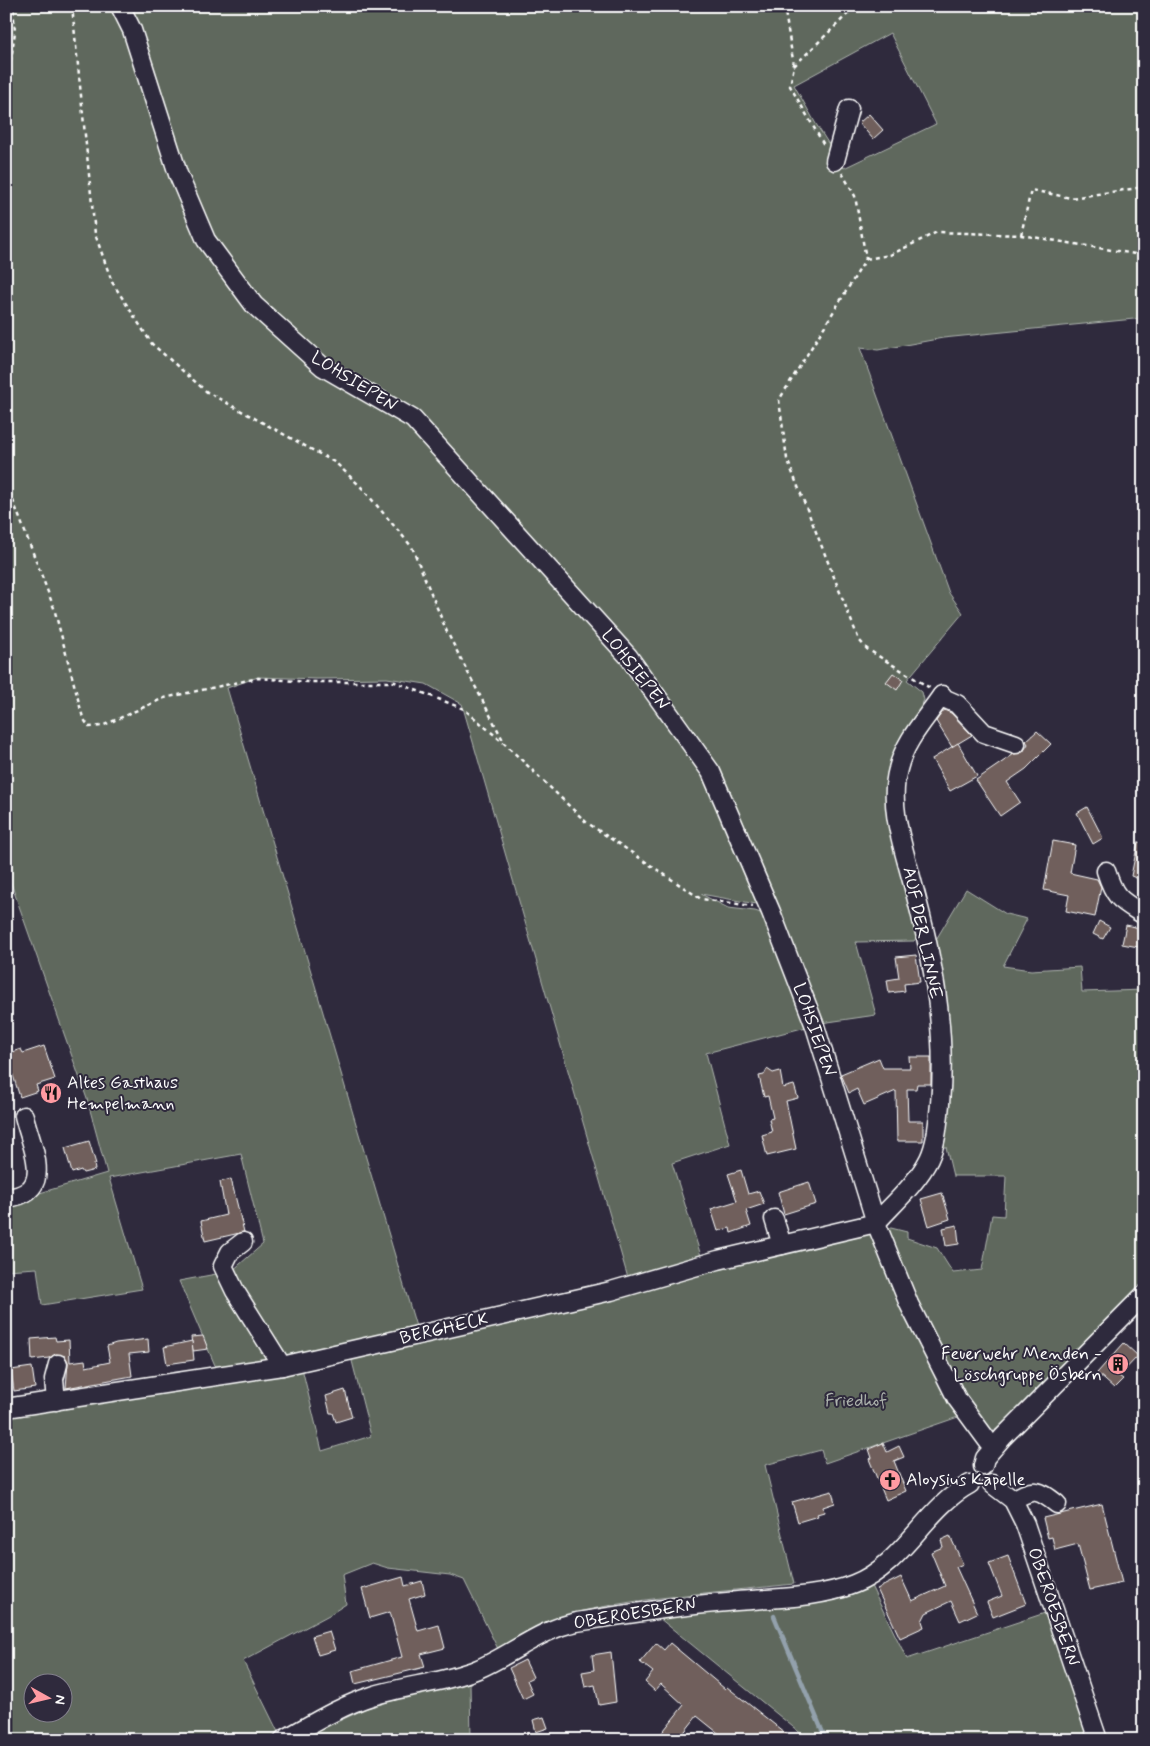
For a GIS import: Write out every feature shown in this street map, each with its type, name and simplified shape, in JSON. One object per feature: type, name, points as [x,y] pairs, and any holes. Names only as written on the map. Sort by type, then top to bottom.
[{"type":"street","name":"LOHSIEPEN","points":[[120,6],[132,30],[178,174],[206,240],[254,305],[323,367],[414,419],[628,656],[711,772],[770,912],[815,1026],[876,1223],[909,1304],[957,1399],[993,1448]]},
{"type":"street","points":[[835,161],[849,109]]},
{"type":"street","points":[[941,696],[957,704],[984,733],[1016,744]]},
{"type":"street","name":"AUF DER LINNE","points":[[876,1223],[928,1160],[935,1142],[943,1057],[936,982],[895,805],[898,770],[905,748],[915,729],[941,696]]},
{"type":"street","points":[[1106,871],[1114,893],[1119,899],[1144,915]]},
{"type":"street","points":[[6,1198],[25,1194],[37,1182],[38,1169],[24,1116]]},
{"type":"street","points":[[774,1219],[782,1245]]},
{"type":"street","name":"BERGHECK","points":[[6,1408],[282,1366],[611,1291],[718,1260],[876,1223]]},
{"type":"street","points":[[243,1242],[230,1252],[223,1266],[236,1291],[282,1366]]},
{"type":"street","points":[[983,1466],[985,1458],[993,1448],[1144,1295]]},
{"type":"street","points":[[56,1401],[54,1379],[58,1364]]},
{"type":"street","points":[[977,1466],[983,1466],[994,1474],[992,1484],[982,1490],[970,1484],[971,1472],[977,1466]]},
{"type":"street","name":"OBEROESBERN","points":[[283,1740],[330,1713],[371,1696],[458,1676],[479,1668],[564,1626],[707,1603],[833,1592],[856,1584],[885,1565],[954,1492],[970,1484]]},
{"type":"street","name":"OBEROESBERN","points":[[992,1484],[1013,1500],[1025,1524],[1098,1740]]},
{"type":"street","points":[[1013,1500],[1028,1491],[1041,1492],[1057,1504]]},
{"type":"path","points":[[6,93],[15,32],[13,6]]},
{"type":"path","points":[[72,6],[95,234],[112,282],[152,344],[207,392],[336,464],[412,547],[447,632],[505,744]]},
{"type":"path","points":[[784,6],[794,66],[790,86],[855,196],[866,259],[779,400],[787,459],[859,640],[867,649],[941,696]]},
{"type":"path","points":[[794,66],[856,6]]},
{"type":"path","points":[[1021,234],[1031,190],[1071,198],[1144,187]]},
{"type":"path","points":[[866,259],[890,255],[937,232],[1021,234],[1135,254],[1144,252]]},
{"type":"path","points":[[6,477],[9,490],[54,608],[84,718],[89,727],[102,726],[164,698],[258,678],[308,682],[395,682],[464,709],[505,744],[586,822],[701,899],[754,906],[770,912]]},
{"type":"green space","points":[[6,6],[1144,6],[1144,318],[943,338],[878,350],[860,348],[949,593],[963,613],[907,680],[922,692],[924,700],[895,760],[921,931],[914,941],[856,942],[876,1015],[821,1023],[762,905],[701,894],[728,908],[755,911],[766,915],[810,1026],[706,1053],[730,1144],[672,1163],[702,1259],[628,1278],[462,704],[426,684],[387,678],[317,679],[258,677],[227,688],[417,1330],[217,1370],[179,1281],[232,1271],[263,1244],[241,1154],[109,1178],[142,1289],[42,1305],[37,1268],[6,1270],[6,1203],[107,1173],[87,1099],[6,869]],"holes":[[[890,33],[936,124],[844,168],[794,85]]]},
{"type":"green space","points":[[966,889],[1006,914],[1027,919],[1003,966],[1031,970],[1080,967],[1082,992],[1144,990],[1144,1285],[1002,1430],[987,1430],[957,1381],[930,1330],[883,1226],[907,1232],[907,1238],[937,1248],[953,1273],[982,1270],[992,1215],[1004,1216],[1006,1176],[953,1176],[946,1147],[939,1146],[934,943]]},
{"type":"green space","name":"Friedhof","points":[[863,1231],[875,1237],[961,1416],[825,1463],[821,1450],[765,1465],[794,1584],[658,1598],[578,1612],[547,1623],[498,1649],[464,1580],[450,1575],[388,1568],[372,1563],[342,1575],[346,1604],[243,1661],[279,1734],[268,1740],[6,1740],[6,1412],[302,1368],[322,1451],[371,1436],[351,1357]]},
{"type":"green space","points":[[871,1586],[907,1659],[1045,1613],[1091,1740],[809,1740],[659,1618],[845,1598]]},
{"type":"green space","points":[[470,1683],[471,1740],[298,1740],[367,1708],[400,1698]]},
{"type":"building","points":[[869,114],[883,130],[873,139],[859,123]]},
{"type":"building","points":[[893,673],[903,680],[897,690],[886,682]]},
{"type":"building","points":[[944,710],[951,713],[972,735],[952,747],[936,721]]},
{"type":"building","points":[[1037,731],[1051,744],[1026,769],[1007,782],[1020,802],[1000,816],[976,780],[1014,754],[1023,752],[1028,744],[1026,741]]},
{"type":"building","points":[[958,743],[977,776],[950,791],[932,759]]},
{"type":"building","points":[[1087,807],[1103,838],[1093,844],[1077,813]]},
{"type":"building","points":[[1053,841],[1075,845],[1070,873],[1097,879],[1101,887],[1095,917],[1066,911],[1069,895],[1044,890]]},
{"type":"building","points":[[1138,842],[1144,843],[1144,881],[1131,876]]},
{"type":"building","points":[[1099,921],[1110,927],[1103,939],[1093,934]]},
{"type":"building","points":[[1126,925],[1144,929],[1144,948],[1122,944]]},
{"type":"building","points":[[916,955],[920,982],[904,984],[905,991],[889,993],[887,980],[899,978],[896,957]]},
{"type":"building","points":[[44,1046],[55,1079],[36,1085],[38,1091],[20,1097],[6,1054],[21,1049],[23,1053]]},
{"type":"building","points":[[909,1057],[931,1057],[931,1084],[917,1084],[916,1089],[907,1089],[908,1121],[923,1121],[923,1141],[897,1141],[896,1091],[864,1105],[857,1089],[849,1093],[841,1074],[879,1058],[883,1068],[910,1068]]},
{"type":"building","points":[[767,1069],[773,1073],[780,1071],[783,1088],[794,1085],[798,1098],[786,1101],[796,1149],[767,1156],[762,1135],[772,1132],[769,1119],[773,1118],[768,1096],[764,1097],[759,1076],[764,1075]]},
{"type":"building","points":[[89,1141],[96,1164],[94,1164],[95,1170],[83,1173],[81,1170],[72,1173],[65,1148]]},
{"type":"building","points":[[741,1170],[748,1194],[759,1191],[764,1204],[746,1210],[751,1226],[731,1233],[730,1228],[718,1231],[711,1209],[737,1201],[728,1174]]},
{"type":"building","points":[[231,1179],[244,1232],[205,1241],[201,1221],[226,1215],[220,1182]]},
{"type":"building","points":[[809,1182],[816,1204],[784,1214],[778,1192]]},
{"type":"building","points":[[942,1193],[950,1219],[929,1226],[921,1199]]},
{"type":"building","points":[[957,1225],[959,1244],[946,1246],[943,1228]]},
{"type":"building","points":[[203,1336],[208,1349],[193,1351],[191,1337]]},
{"type":"building","points":[[55,1337],[56,1341],[69,1340],[70,1362],[85,1360],[86,1367],[110,1362],[107,1346],[116,1343],[148,1339],[149,1352],[129,1354],[132,1376],[66,1388],[68,1362],[65,1356],[56,1354],[49,1358],[32,1360],[31,1339]]},
{"type":"building","points":[[192,1341],[194,1360],[167,1364],[164,1347]]},
{"type":"building","name":"Feuerwehr Menden - Löschgruppe Ösbern","points":[[1124,1343],[1138,1356],[1119,1376],[1123,1379],[1114,1388],[1097,1373]]},
{"type":"building","points":[[32,1367],[35,1388],[14,1391],[11,1370]]},
{"type":"building","points":[[345,1390],[352,1417],[336,1422],[333,1413],[330,1413],[326,1396]]},
{"type":"building","name":"Aloysius Kapelle","points":[[883,1443],[887,1452],[899,1446],[904,1457],[894,1461],[906,1491],[886,1500],[869,1459],[872,1458],[869,1449]]},
{"type":"building","points":[[832,1491],[835,1503],[823,1507],[824,1512],[817,1514],[818,1516],[798,1522],[792,1502]]},
{"type":"building","points":[[1102,1504],[1122,1583],[1090,1590],[1078,1544],[1055,1550],[1052,1537],[1048,1538],[1043,1518]]},
{"type":"building","points":[[950,1536],[963,1564],[956,1567],[977,1613],[960,1621],[951,1601],[926,1613],[922,1621],[924,1627],[900,1638],[877,1589],[901,1577],[912,1601],[945,1586],[931,1552],[943,1547],[941,1540]]},
{"type":"building","points":[[1008,1556],[1026,1604],[993,1617],[987,1602],[1002,1596],[989,1563]]},
{"type":"building","points":[[403,1577],[405,1586],[422,1581],[425,1594],[409,1599],[418,1631],[439,1625],[445,1648],[421,1654],[425,1667],[355,1684],[352,1671],[402,1657],[390,1612],[370,1618],[362,1589]]},
{"type":"building","points":[[329,1631],[335,1650],[318,1655],[312,1636]]},
{"type":"building","points":[[656,1643],[664,1650],[670,1643],[725,1689],[727,1687],[794,1740],[727,1740],[697,1716],[678,1740],[656,1740],[684,1705],[661,1684],[655,1691],[645,1682],[653,1672],[640,1662]]},
{"type":"building","points":[[611,1652],[616,1702],[599,1705],[595,1685],[585,1687],[582,1672],[594,1670],[592,1655]]},
{"type":"building","points":[[525,1660],[533,1677],[527,1680],[533,1694],[523,1699],[509,1668]]},
{"type":"building","points":[[544,1717],[548,1728],[536,1732],[533,1720]]},
{"type":"waterway","points":[[774,1616],[826,1740]]},
{"type":"place","name":"Altes Gasthaus Hempelmann","points":[[51,1093]]},
{"type":"place","name":"Feuerwehr Menden - Löschgruppe Ösbern","points":[[1118,1364]]},
{"type":"place","name":"Aloysius Kapelle","points":[[890,1480]]}]
